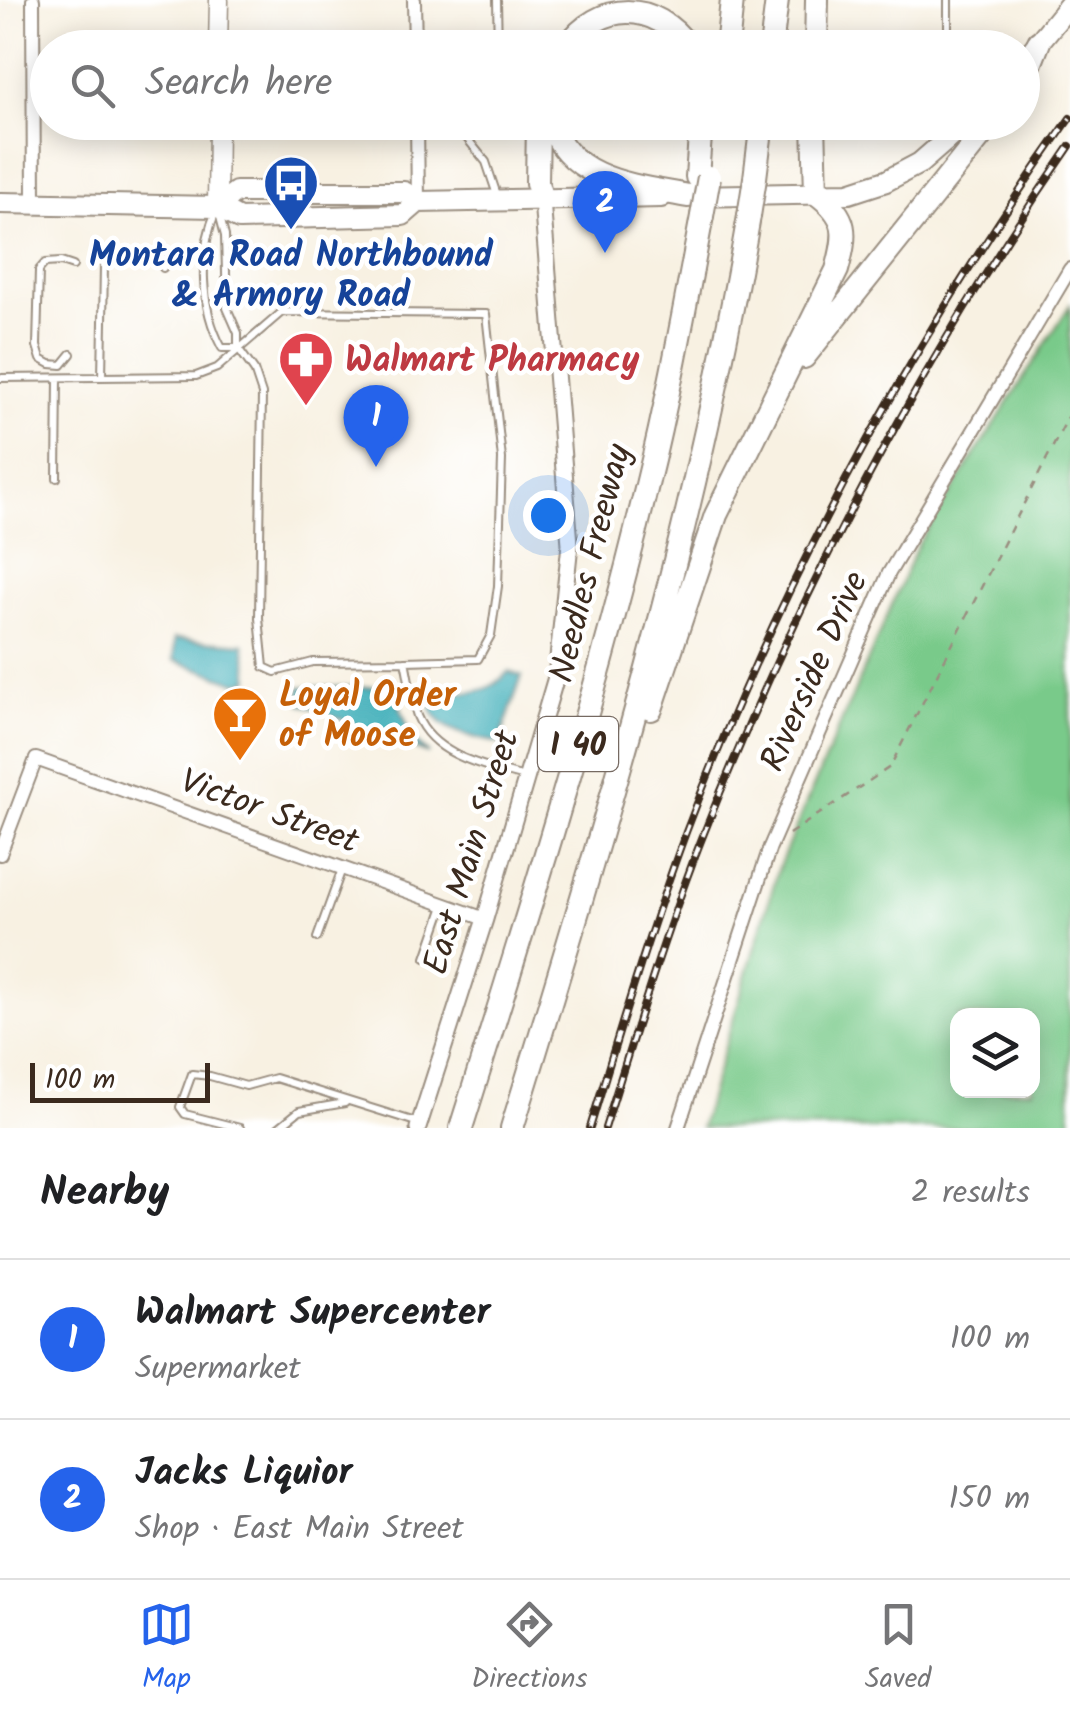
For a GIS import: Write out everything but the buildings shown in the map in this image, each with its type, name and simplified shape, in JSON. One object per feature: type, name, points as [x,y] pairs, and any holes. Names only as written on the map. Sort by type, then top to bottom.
[{"type":"highway","points":[[570,30],[594,0]]},
{"type":"highway","points":[[728,30],[732,0]]},
{"type":"highway","points":[[774,30],[777,0]]},
{"type":"highway","points":[[816,30],[817,0]]},
{"type":"highway","points":[[581,30],[590,20],[608,12],[628,10],[666,22],[673,30]]},
{"type":"highway","points":[[538,140],[537,184],[542,200]]},
{"type":"highway","points":[[542,200],[548,140]]},
{"type":"highway","points":[[557,140],[584,168],[620,183],[698,196],[700,140]]},
{"type":"highway","name":"Needles Freeway","points":[[462,1128],[585,721],[648,484],[676,354],[698,196],[712,140]]},
{"type":"highway","name":"I 40","points":[[512,1128],[584,896],[696,487],[719,382],[760,140]]},
{"type":"highway","points":[[584,896],[672,652],[716,515],[837,270],[845,241],[842,221],[834,206],[816,193],[815,140]]},
{"type":"highway","points":[[777,391],[978,140]]},
{"type":"main road","points":[[218,0],[218,30]]},
{"type":"main road","points":[[1040,41],[1070,4]]},
{"type":"main road","points":[[218,140],[218,207]]},
{"type":"main road","points":[[0,204],[218,207],[239,219],[402,216],[418,202],[849,193],[886,181],[920,163],[946,140]]},
{"type":"street","points":[[33,0],[33,30]]},
{"type":"street","points":[[414,0],[415,30]]},
{"type":"street","points":[[34,140],[34,204]]},
{"type":"street","points":[[417,140],[418,202]]},
{"type":"street","name":"East Main Street","points":[[419,1126],[556,676],[570,544],[542,200]]},
{"type":"street","name":"Riverside Drive","points":[[678,1128],[770,847],[889,573],[1070,269]]},
{"type":"street","name":"Victor Street","points":[[0,854],[36,758],[485,919]]},
{"type":"lane","points":[[497,0],[498,30]]},
{"type":"lane","points":[[948,0],[948,30]]},
{"type":"lane","points":[[468,140],[486,162],[500,200]]},
{"type":"lane","points":[[218,207],[204,238],[206,296],[212,330],[222,348],[238,348]]},
{"type":"lane","points":[[0,378],[196,376],[217,368],[238,348],[282,312],[486,314],[502,459],[498,586],[492,635],[478,659],[312,662],[276,672],[264,667],[259,618],[262,394],[254,370],[238,348],[238,332],[227,308],[226,236],[218,207]]},
{"type":"lane","points":[[102,378],[104,266],[112,255],[130,254],[160,257],[163,268]]},
{"type":"lane","points":[[71,354],[62,364],[41,359],[37,346],[38,289],[39,270],[45,263],[73,266]]},
{"type":"lane","points":[[57,478],[58,378]]},
{"type":"lane","points":[[405,661],[418,717],[438,744],[475,763],[526,777]]},
{"type":"lane","points":[[317,938],[342,868]]},
{"type":"lane","points":[[426,958],[444,905]]},
{"type":"lane","points":[[240,1128],[185,1114],[180,1108],[192,1074],[246,1086],[275,1078],[419,1126]]},
{"type":"lane","points":[[278,1128],[300,1111],[352,1102]]},
{"type":"path","points":[[770,847],[890,766],[1070,413]]},
{"type":"green space","points":[[1070,305],[1070,1128],[700,1128],[780,864],[917,546]]},
{"type":"water","points":[[174,639],[244,644],[250,679],[238,683],[174,660]]},
{"type":"water","points":[[508,672],[522,676],[499,743],[452,730],[434,715],[431,692],[482,690]]},
{"type":"water","points":[[300,687],[394,690],[412,738],[429,754],[300,703]]},
{"type":"railway","points":[[590,1128],[686,832],[764,644],[808,553],[905,374],[957,287],[1070,118]]},
{"type":"railway","points":[[605,1128],[690,869],[781,653],[914,394],[1015,227],[1070,146]]},
{"type":"place","name":"Montara Road Northbound & Armory Road","points":[[291,232]]},
{"type":"place","name":"Jacks Liquior","points":[[605,253]]},
{"type":"place","name":"Walmart Pharmacy","points":[[306,408]]},
{"type":"place","name":"Walmart Supercenter","points":[[376,467]]},
{"type":"place","name":"Loyal Order of Moose","points":[[240,763]]}]
